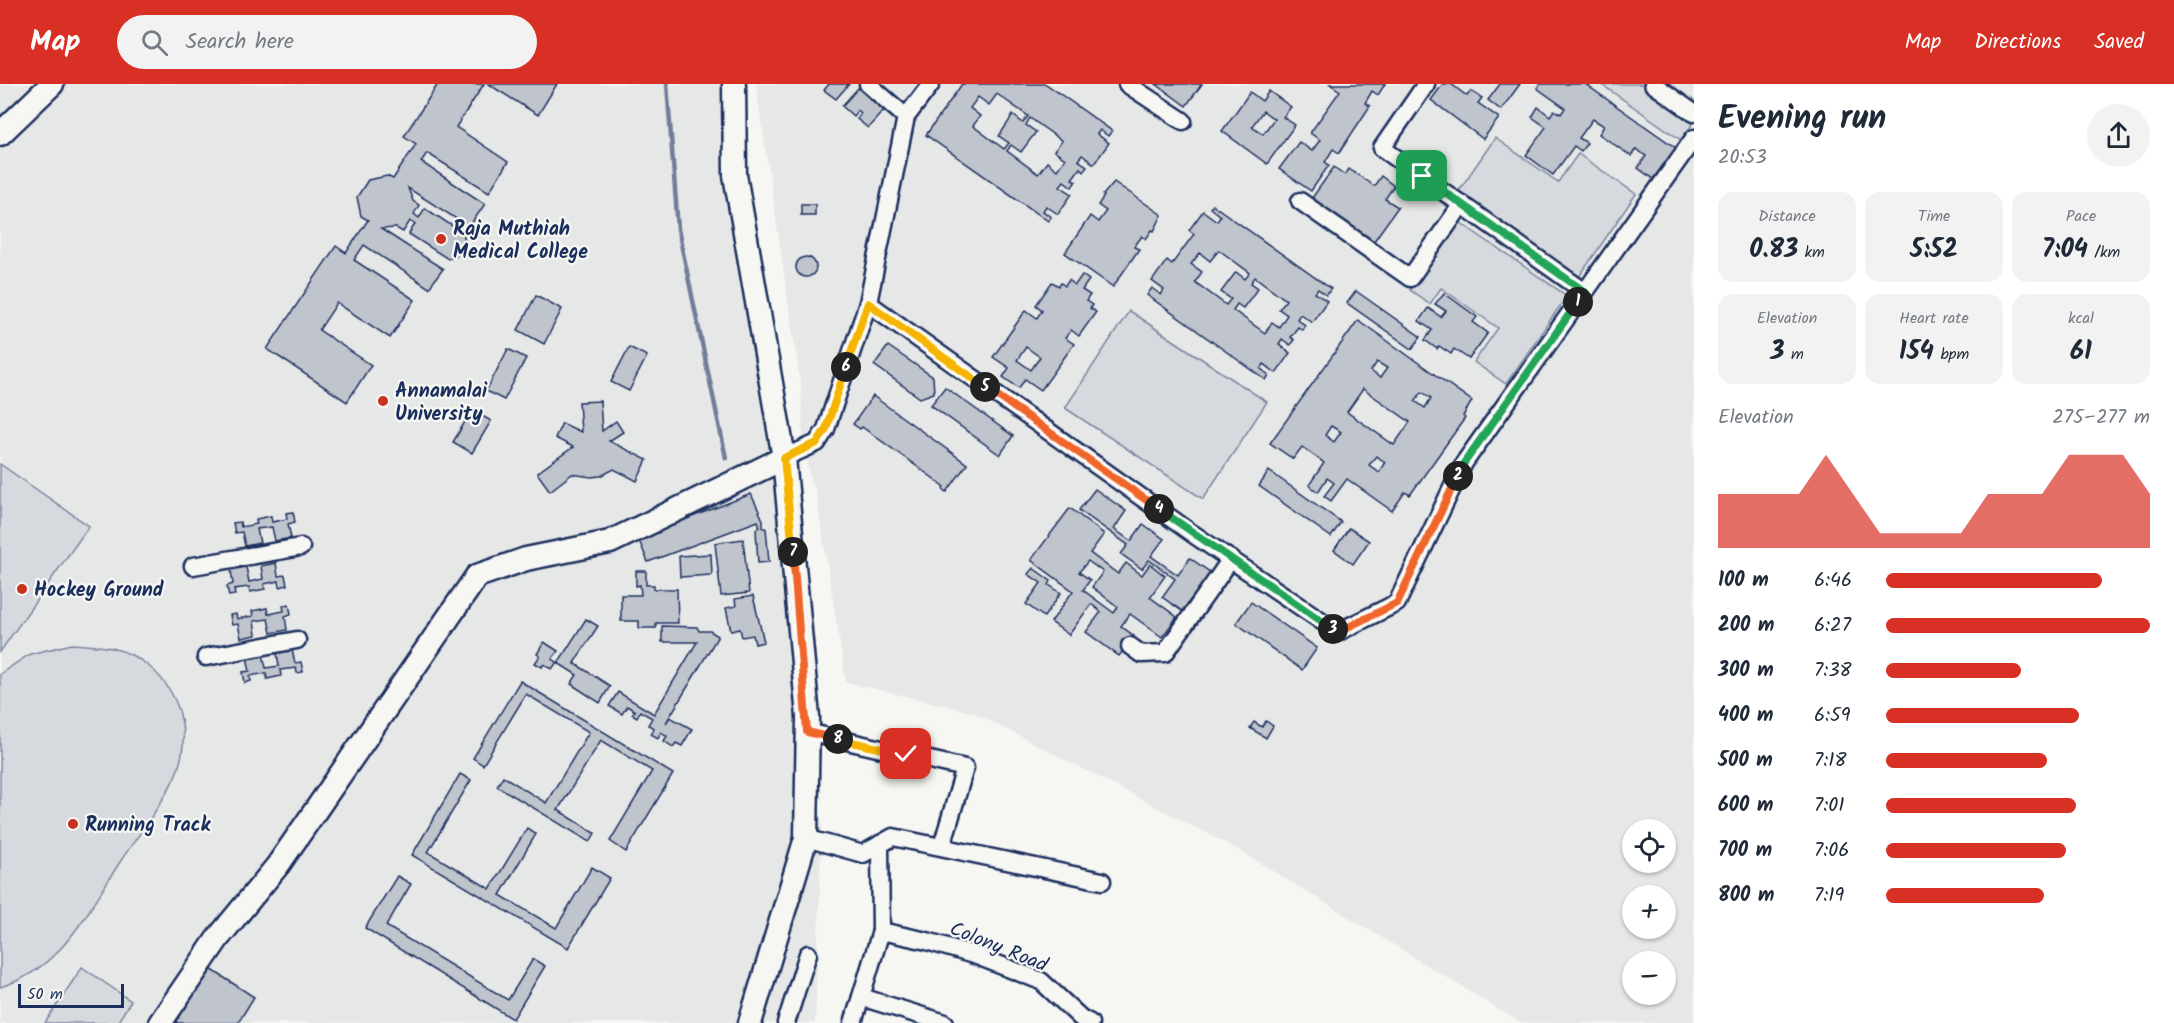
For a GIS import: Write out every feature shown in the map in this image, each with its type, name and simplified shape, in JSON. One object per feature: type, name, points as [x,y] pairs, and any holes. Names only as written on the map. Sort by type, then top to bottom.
[{"type":"street","points":[[0,116],[32,84]]},
{"type":"street","points":[[0,134],[52,84]]},
{"type":"street","points":[[734,84],[735,175],[784,458],[807,732],[806,838],[750,1023]]},
{"type":"street","points":[[868,84],[906,117]]},
{"type":"street","points":[[160,1023],[218,938],[278,865],[477,576],[526,559],[610,542],[817,443],[826,429],[868,303],[906,117],[931,84]]},
{"type":"street","points":[[1126,84],[1183,122]]},
{"type":"street","points":[[1426,84],[1382,148],[1585,292]]},
{"type":"street","points":[[1653,84],[1694,113]]},
{"type":"street","points":[[868,303],[1338,632],[1397,603],[1464,463],[1694,138]]},
{"type":"street","points":[[1300,201],[1410,278],[1462,204]]},
{"type":"street","points":[[193,566],[301,547]]},
{"type":"street","points":[[1130,646],[1141,654],[1165,653],[1231,559]]},
{"type":"street","points":[[206,657],[297,640]]},
{"type":"street","points":[[807,732],[965,768],[942,846]]},
{"type":"street","points":[[806,838],[863,854],[893,837],[1102,881]]},
{"type":"street","points":[[853,1023],[881,931],[880,844]]},
{"type":"street","name":"Colony Road","points":[[881,931],[927,941],[977,956],[1041,981],[1082,1019],[1090,1023]]},
{"type":"street","points":[[786,1023],[808,954]]},
{"type":"street","points":[[861,997],[945,1023]]},
{"type":"shaded area","name":"Annamalai University","points":[[0,84],[724,84],[822,824],[815,1023],[0,1023]]},
{"type":"shaded area","points":[[756,84],[1694,84],[1694,1023],[1521,1023],[1239,850],[975,713],[846,682],[815,487],[812,485],[803,441],[801,388]]},
{"type":"shaded area","points":[[1601,84],[1648,84],[1694,116],[1694,122],[1681,140]]},
{"type":"shaded area","points":[[1495,138],[1558,182],[1578,154],[1636,194],[1579,277],[1457,193]]},
{"type":"shaded area","points":[[1458,221],[1567,296],[1506,384],[1474,362],[1498,328],[1441,288],[1430,304],[1410,290]]},
{"type":"shaded area","points":[[1129,311],[1267,402],[1203,499],[1065,408]]},
{"type":"shaded area","name":"Hockey Ground","points":[[0,464],[89,526],[0,652]]},
{"type":"shaded area","name":"Running Track","points":[[72,644],[112,648],[148,665],[172,694],[183,730],[183,750],[173,781],[152,817],[71,936],[40,967],[21,979],[0,987],[0,674],[30,654]]},
{"type":"shaded area","points":[[82,967],[131,1001],[117,1023],[45,1023]]},
{"type":"building","name":"Raja Muthiah Medical College","points":[[438,84],[484,84],[456,127],[508,162],[489,192],[427,153],[421,162],[485,204],[469,227],[408,188],[413,201],[419,205],[414,214],[419,218],[425,208],[463,233],[466,245],[459,254],[448,259],[409,234],[415,224],[410,221],[403,232],[396,228],[381,229],[443,269],[429,288],[364,245],[354,260],[415,300],[390,338],[337,303],[319,330],[371,365],[347,402],[267,349],[336,246],[346,253],[368,220],[361,216],[357,197],[368,180],[387,176],[393,179],[416,144],[404,136]]},
{"type":"building","points":[[488,84],[557,84],[538,115]]},
{"type":"building","points":[[829,84],[849,84],[836,99],[824,90]]},
{"type":"building","points":[[962,84],[1046,84],[1112,131],[1108,136],[1100,130],[1097,134],[1109,143],[1094,164],[1082,155],[1078,160],[1087,166],[1083,171],[1080,168],[1072,179],[1076,181],[1072,187],[1064,181],[1060,186],[1072,194],[1058,214],[1046,206],[1043,211],[1051,217],[1048,221],[926,135]],"holes":[[[997,94],[1028,116],[1023,123],[1013,115],[999,136],[1009,143],[1004,149],[973,126],[980,116],[970,108],[978,97],[989,105]],[[1030,118],[1062,141],[1054,151],[1065,159],[1057,170],[1047,162],[1038,174],[1007,151],[1011,145],[1021,152],[1036,132],[1026,125]]]},
{"type":"building","points":[[1156,84],[1202,84],[1186,106]]},
{"type":"building","points":[[1330,84],[1385,84],[1378,95],[1372,91],[1365,103],[1370,106],[1339,153],[1333,149],[1325,162],[1329,165],[1311,191],[1279,169],[1299,142],[1312,151],[1320,140],[1310,133],[1340,91]]},
{"type":"building","points":[[1443,84],[1451,84],[1467,96],[1471,91],[1482,98],[1478,103],[1499,118],[1483,139],[1431,100]]},
{"type":"building","points":[[1500,84],[1520,84],[1501,110],[1488,100]]},
{"type":"building","points":[[1540,84],[1585,84],[1676,148],[1653,179],[1638,168],[1646,156],[1636,149],[1631,156],[1599,134],[1604,126],[1593,119],[1579,138],[1587,143],[1581,151],[1574,146],[1553,175],[1526,155],[1546,127],[1532,117],[1538,107],[1550,116],[1554,110],[1561,114],[1565,108],[1537,88]]},
{"type":"building","points":[[858,88],[884,110],[868,128],[857,119],[861,113],[858,110],[853,116],[842,106]]},
{"type":"building","points":[[1269,91],[1291,107],[1283,117],[1295,125],[1267,164],[1222,131],[1250,92],[1262,101]],"holes":[[[1263,111],[1274,119],[1263,134],[1252,126]]]},
{"type":"building","points":[[1334,167],[1345,175],[1349,169],[1374,186],[1381,176],[1394,186],[1385,199],[1398,207],[1374,241],[1312,198]]},
{"type":"building","points":[[1114,182],[1162,215],[1154,231],[1152,230],[1146,239],[1142,236],[1134,247],[1139,249],[1113,287],[1065,253],[1090,216],[1098,222],[1106,211],[1098,205]]},
{"type":"building","points":[[801,204],[815,204],[815,215],[801,215]]},
{"type":"building","points":[[1213,205],[1331,289],[1326,295],[1318,289],[1315,293],[1327,301],[1312,322],[1300,314],[1297,319],[1305,325],[1302,330],[1298,327],[1290,337],[1294,340],[1290,345],[1282,339],[1279,344],[1290,353],[1276,373],[1264,364],[1261,369],[1269,375],[1266,380],[1147,295],[1152,288],[1161,295],[1164,290],[1152,281],[1167,260],[1172,264],[1194,234],[1189,230],[1203,211],[1217,221],[1220,216],[1210,208]],"holes":[[[1219,250],[1250,273],[1245,279],[1236,272],[1221,292],[1231,299],[1226,305],[1195,282],[1202,272],[1191,264],[1200,253],[1210,261]],[[1255,277],[1286,300],[1279,309],[1287,315],[1279,327],[1272,322],[1265,333],[1233,310],[1237,304],[1243,308],[1258,288],[1251,283]]]},
{"type":"building","points":[[806,257],[813,260],[816,267],[813,274],[806,277],[799,274],[796,267],[799,260]]},
{"type":"building","points":[[1082,275],[1089,280],[1082,290],[1090,295],[1086,301],[1096,312],[1079,336],[1071,330],[1065,338],[1074,344],[1041,390],[1025,379],[1019,388],[1003,377],[1009,368],[993,357],[1026,310],[1037,318],[1042,310],[1036,305],[1052,282],[1065,286],[1069,280],[1075,285]],"holes":[[[1026,347],[1040,357],[1031,370],[1017,360]]]},
{"type":"building","points":[[1356,291],[1421,337],[1412,349],[1347,303]]},
{"type":"building","points":[[1444,293],[1477,317],[1473,322],[1488,333],[1469,359],[1454,349],[1451,354],[1439,346],[1437,349],[1425,340],[1432,330],[1419,321],[1428,308],[1441,317],[1446,311],[1435,304]]},
{"type":"building","points":[[536,295],[562,309],[544,344],[518,330]]},
{"type":"building","points":[[1358,320],[1472,401],[1463,416],[1465,418],[1410,495],[1405,492],[1392,511],[1347,479],[1331,501],[1324,496],[1334,483],[1327,478],[1318,492],[1309,485],[1324,463],[1302,447],[1293,459],[1270,443]],"holes":[[[1377,362],[1387,368],[1380,378],[1371,371]],[[1363,389],[1410,422],[1394,445],[1347,412]],[[1422,392],[1431,398],[1425,408],[1415,401]],[[1331,426],[1341,432],[1334,442],[1325,435]],[[1376,456],[1385,462],[1379,472],[1369,465]]]},
{"type":"building","points":[[888,346],[933,377],[934,393],[920,398],[874,365]]},
{"type":"building","points":[[629,347],[647,356],[629,391],[611,382]]},
{"type":"building","points":[[508,349],[526,358],[504,400],[486,391]]},
{"type":"building","points":[[945,387],[1013,436],[1000,455],[931,405]]},
{"type":"building","points":[[873,396],[967,464],[947,492],[943,489],[944,486],[862,427],[860,429],[853,424]]},
{"type":"building","points":[[600,401],[602,431],[616,421],[623,432],[609,441],[647,460],[637,481],[614,469],[601,476],[572,474],[550,491],[537,473],[573,447],[555,438],[562,423],[581,432],[579,402]]},
{"type":"building","points":[[472,410],[491,421],[472,453],[453,442]]},
{"type":"building","points":[[1269,471],[1341,522],[1331,537],[1259,486]]},
{"type":"building","points":[[1095,489],[1126,511],[1114,529],[1131,541],[1143,524],[1164,539],[1151,556],[1178,575],[1190,558],[1211,573],[1182,611],[1162,597],[1175,579],[1149,560],[1142,569],[1121,554],[1128,545],[1079,510]]},
{"type":"building","points":[[751,494],[763,520],[763,528],[766,528],[769,562],[758,563],[756,529],[760,527],[758,521],[648,562],[638,538]]},
{"type":"building","points":[[1070,508],[1104,534],[1090,553],[1118,574],[1126,563],[1142,575],[1150,564],[1165,576],[1150,597],[1177,617],[1162,637],[1130,614],[1121,626],[1134,636],[1119,656],[1086,632],[1101,612],[1091,604],[1069,635],[1051,622],[1073,591],[1031,560]],"holes":[[[1088,561],[1103,572],[1092,587],[1118,607],[1114,613],[1083,590],[1090,580],[1079,572]]]},
{"type":"building","points":[[293,512],[295,522],[288,524],[291,538],[275,541],[272,527],[257,529],[260,543],[245,546],[242,532],[235,533],[233,523],[240,522],[241,527],[257,524],[256,519],[271,516],[272,522],[287,519],[286,513]]},
{"type":"building","points":[[1349,528],[1369,541],[1353,564],[1334,550]]},
{"type":"building","points":[[743,539],[749,593],[721,596],[715,543]]},
{"type":"building","points":[[711,554],[712,575],[680,577],[679,556]]},
{"type":"building","points":[[276,563],[278,576],[285,575],[287,585],[280,587],[279,581],[264,584],[265,589],[250,592],[249,587],[234,589],[235,595],[229,596],[227,586],[233,584],[231,570],[246,567],[249,582],[263,579],[261,566]]},
{"type":"building","points":[[1033,568],[1051,581],[1049,585],[1061,593],[1044,617],[1026,604],[1041,583],[1028,574]]},
{"type":"building","points":[[636,571],[646,571],[646,585],[654,585],[654,589],[677,589],[678,623],[656,623],[656,628],[639,628],[639,621],[621,621],[621,595],[641,595],[640,585],[636,586]]},
{"type":"building","points":[[753,596],[764,642],[755,644],[753,635],[742,637],[740,629],[731,631],[726,608],[736,606],[735,599]]},
{"type":"building","points":[[1251,602],[1317,648],[1302,670],[1236,623]]},
{"type":"building","points":[[289,604],[291,614],[285,616],[287,630],[271,633],[268,619],[254,621],[256,635],[241,638],[238,624],[232,625],[230,615],[236,614],[237,619],[253,616],[252,611],[267,608],[268,614],[284,611],[283,605]]},
{"type":"building","points":[[586,619],[598,626],[574,663],[610,686],[600,703],[571,684],[577,675],[558,663]]},
{"type":"building","points":[[662,626],[697,627],[699,631],[710,631],[718,636],[666,723],[670,717],[692,729],[682,746],[676,743],[673,747],[664,741],[667,736],[661,732],[658,738],[651,734],[654,728],[648,725],[652,718],[640,711],[637,717],[632,714],[635,711],[627,706],[622,714],[609,706],[618,692],[654,714],[697,642],[662,642]]},
{"type":"building","points":[[544,642],[558,651],[552,659],[557,662],[552,669],[544,664],[542,667],[535,663],[540,656],[537,654]]},
{"type":"building","points":[[292,650],[295,663],[301,662],[303,672],[297,673],[296,668],[280,670],[281,676],[267,679],[266,673],[250,676],[251,681],[245,683],[243,672],[250,671],[247,657],[263,654],[266,668],[279,666],[277,653]]},
{"type":"building","points":[[520,681],[673,774],[626,852],[610,841],[652,771],[601,740],[558,810],[595,833],[590,842],[497,786],[503,776],[546,803],[589,732],[526,694],[483,765],[473,758]]},
{"type":"building","points":[[1266,721],[1273,726],[1266,738],[1250,728],[1254,722],[1262,727]]},
{"type":"building","points":[[460,774],[471,780],[428,852],[490,889],[527,828],[536,834],[500,895],[556,928],[592,867],[610,878],[568,948],[412,855]]},
{"type":"building","points":[[397,876],[411,884],[386,926],[508,1000],[533,959],[545,966],[513,1019],[365,928]]},
{"type":"building","points":[[203,964],[254,997],[238,1023],[165,1023]]},
{"type":"waterway","points":[[667,84],[678,229],[726,458]]},
{"type":"place","name":"Raja Muthiah Medical College","points":[[441,239]]},
{"type":"place","name":"Annamalai University","points":[[383,401]]},
{"type":"place","name":"Hockey Ground","points":[[22,589]]},
{"type":"place","name":"Running Track","points":[[73,824]]},
{"type":"route","points":[[906,754],[807,732],[808,717],[784,458],[817,443],[826,429],[868,303],[1194,534],[1338,632],[1397,603],[1464,463],[1585,292],[1422,176]]}]
